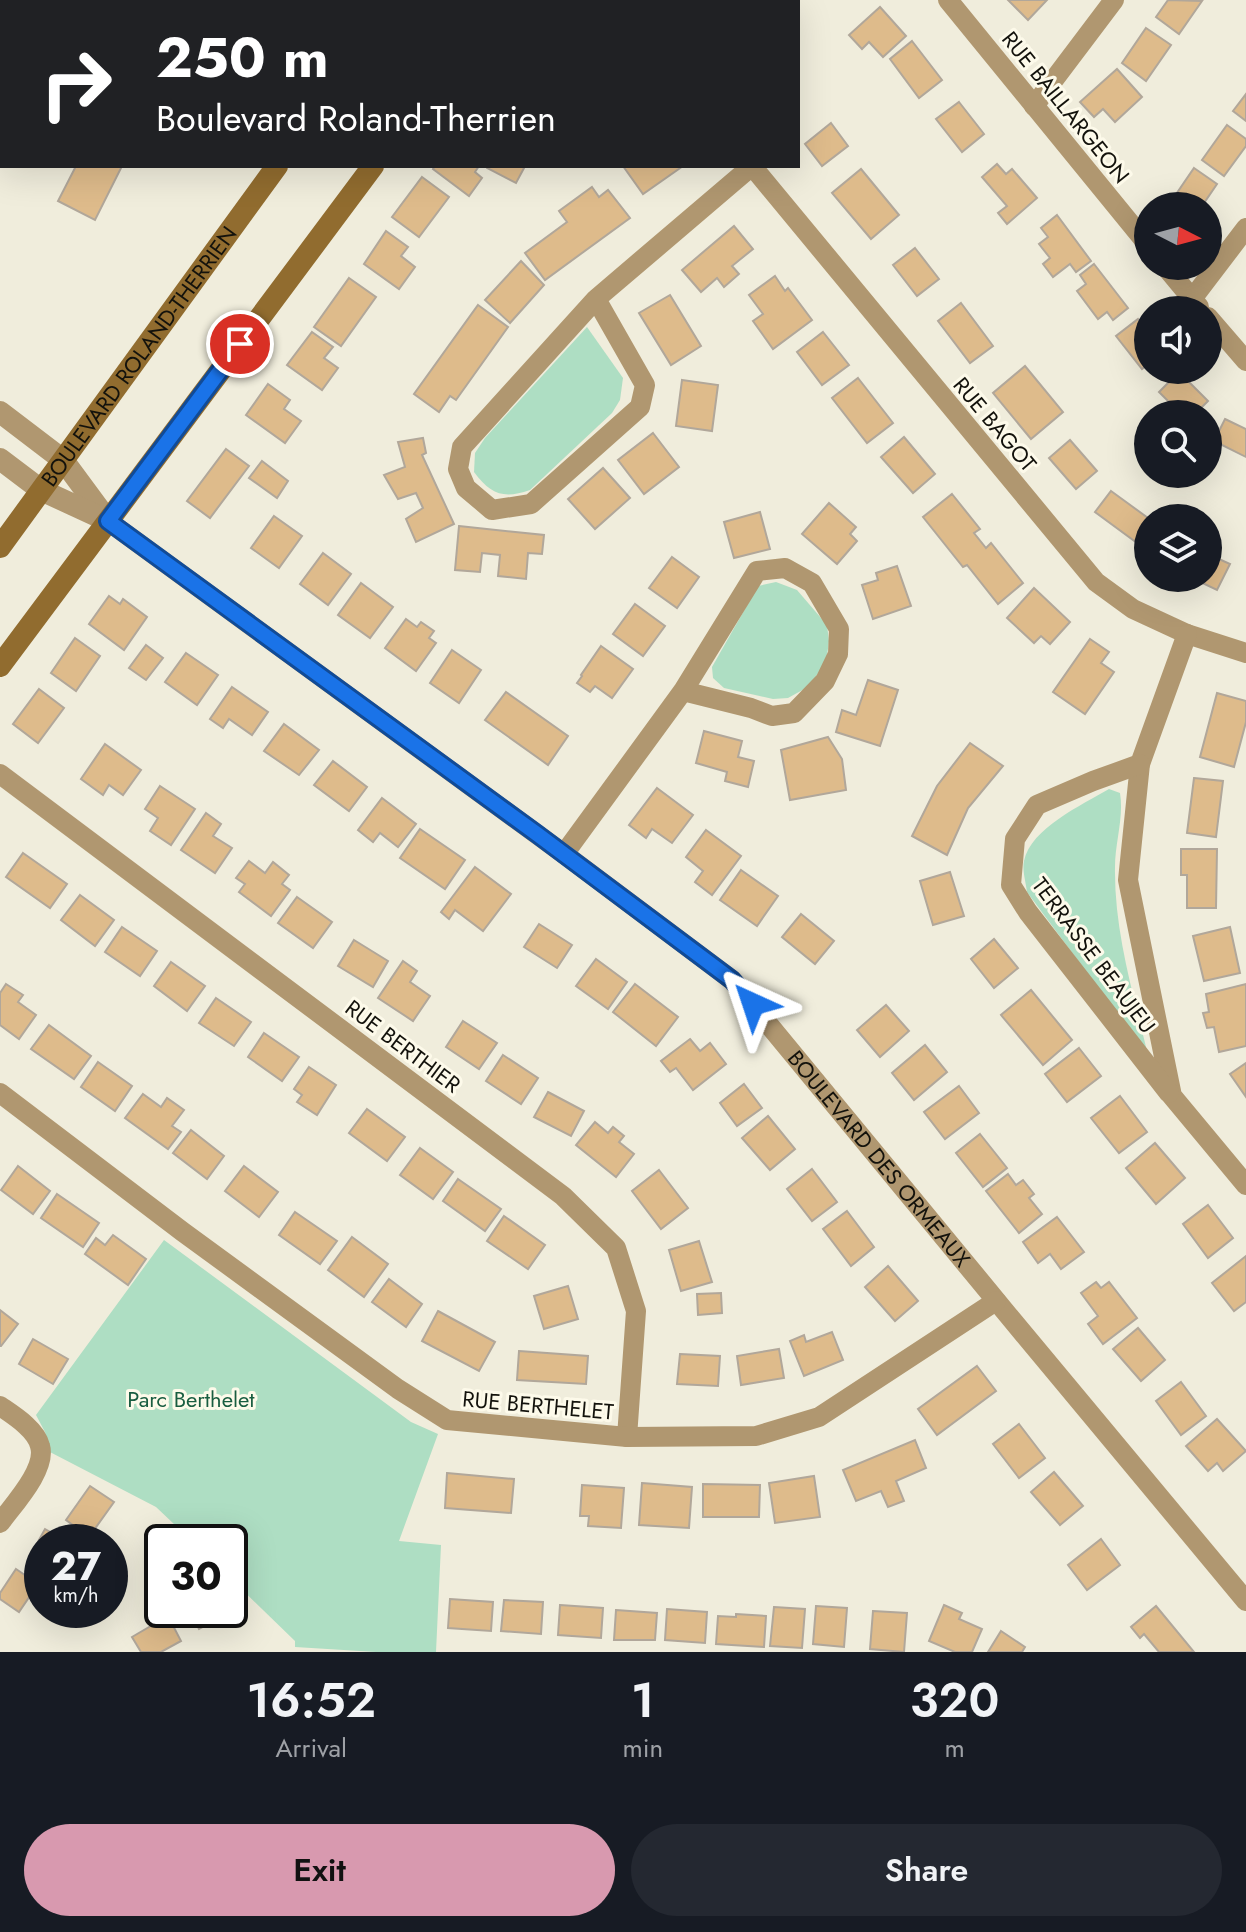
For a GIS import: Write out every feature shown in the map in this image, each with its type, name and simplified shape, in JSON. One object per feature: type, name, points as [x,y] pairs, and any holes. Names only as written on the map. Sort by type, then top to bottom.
[{"type":"main road","name":"BOULEVARD ROLAND-THERRIEN","points":[[0,547],[276,168]]},
{"type":"main road","points":[[0,666],[372,168]]},
{"type":"street","name":"RUE BAILLARGEON","points":[[948,0],[1134,228]]},
{"type":"street","points":[[1034,106],[1114,0]]},
{"type":"street","points":[[596,299],[645,385],[640,407],[531,504],[492,510],[466,488],[458,469],[462,447],[596,299],[750,168]]},
{"type":"street","name":"RUE BAGOT","points":[[754,168],[1096,582],[1133,609],[1187,634],[1246,653]]},
{"type":"street","points":[[1203,296],[1246,228]]},
{"type":"street","points":[[1176,280],[1190,296]]},
{"type":"street","points":[[1222,333],[1246,361]]},
{"type":"street","name":"BOULEVARD DES ORMEAUX","points":[[0,412],[63,460],[108,521]]},
{"type":"street","name":"BOULEVARD DES ORMEAUX","points":[[0,459],[41,490],[108,521],[732,980],[1246,1601]]},
{"type":"street","points":[[564,854],[683,691],[757,571],[785,568],[812,583],[839,629],[838,654],[825,681],[794,713],[772,716],[683,691]]},
{"type":"street","name":"TERRASSE BEAUJEU","points":[[1172,1096],[1128,880],[1140,764],[1187,634]]},
{"type":"street","name":"TERRASSE BEAUJEU","points":[[1140,764],[1037,805],[1015,839],[1011,885],[1028,912],[1172,1096],[1246,1185]]},
{"type":"street","name":"RUE BERTHIER","points":[[0,774],[563,1196],[616,1248],[636,1311],[627,1437]]},
{"type":"street","name":"RUE BERTHELET","points":[[0,1093],[183,1232],[406,1395],[447,1420],[627,1437],[756,1436],[819,1417],[996,1301]]},
{"type":"street","points":[[0,1406],[33,1433],[41,1446],[35,1475],[0,1523]]},
{"type":"green space","points":[[587,327],[623,378],[620,400],[612,413],[530,490],[505,494],[492,490],[474,472],[475,453],[485,438]]},
{"type":"green space","points":[[776,582],[797,590],[827,625],[829,641],[826,663],[808,687],[788,698],[773,699],[724,688],[713,678],[712,667],[758,586]]},
{"type":"green space","points":[[1109,789],[1120,793],[1115,867],[1118,915],[1148,1055],[1027,892],[1024,876],[1024,861],[1036,838],[1072,810]]},
{"type":"green space","name":"Parc Berthelet","points":[[164,1240],[411,1422],[438,1434],[399,1541],[441,1545],[436,1652],[295,1647],[295,1641],[248,1595],[248,1524],[174,1524],[156,1507],[48,1451],[45,1432],[36,1415]]},
{"type":"building","points":[[1008,0],[1047,0],[1028,20]]},
{"type":"building","points":[[1168,0],[1202,1],[1179,34],[1156,17]]},
{"type":"building","points":[[880,7],[906,36],[883,57],[869,42],[862,49],[849,35]]},
{"type":"building","points":[[1146,28],[1171,45],[1146,81],[1122,63]]},
{"type":"building","points":[[912,41],[942,80],[919,98],[890,59]]},
{"type":"building","points":[[1117,69],[1142,97],[1115,122],[1103,109],[1094,117],[1080,102]]},
{"type":"building","points":[[1246,94],[1246,121],[1233,111]]},
{"type":"building","points":[[959,102],[984,134],[962,152],[936,119]]},
{"type":"building","points":[[831,123],[848,146],[822,166],[805,144]]},
{"type":"building","points":[[1227,125],[1246,139],[1246,146],[1224,176],[1202,160]]},
{"type":"building","points":[[997,164],[1006,174],[1012,169],[1037,198],[1007,224],[998,213],[1007,206],[982,177]]},
{"type":"building","points":[[75,168],[121,168],[95,220],[58,201]]},
{"type":"building","points":[[478,168],[475,172],[482,178],[469,196],[433,169]]},
{"type":"building","points":[[487,168],[524,168],[516,183]]},
{"type":"building","points":[[624,168],[680,168],[643,194]]},
{"type":"building","points":[[1194,168],[1217,184],[1212,192],[1178,192]]},
{"type":"building","points":[[861,169],[899,215],[871,239],[832,193]]},
{"type":"building","points":[[422,177],[449,197],[419,237],[392,217]]},
{"type":"building","points":[[592,187],[599,197],[608,190],[630,218],[545,280],[525,253],[567,222],[559,211]]},
{"type":"building","points":[[1057,215],[1091,261],[1076,272],[1070,264],[1053,277],[1043,264],[1050,258],[1039,244],[1048,237],[1041,228]]},
{"type":"building","points":[[734,226],[753,249],[732,266],[739,274],[724,287],[717,278],[701,292],[682,270]]},
{"type":"building","points":[[386,231],[408,247],[401,256],[415,267],[399,289],[364,264]]},
{"type":"building","points":[[915,248],[939,279],[917,296],[893,265]]},
{"type":"building","points":[[521,261],[544,285],[510,323],[485,300]]},
{"type":"building","points":[[1094,264],[1128,308],[1113,320],[1107,312],[1098,319],[1077,291],[1086,284],[1080,275]]},
{"type":"building","points":[[775,276],[812,320],[773,349],[753,321],[763,314],[749,295]]},
{"type":"building","points":[[349,278],[376,297],[341,346],[314,327]]},
{"type":"building","points":[[670,295],[701,346],[671,365],[639,313]]},
{"type":"building","points":[[961,303],[993,346],[970,363],[938,321]]},
{"type":"building","points":[[478,305],[508,327],[456,400],[450,396],[439,412],[414,394]]},
{"type":"building","points":[[1134,322],[1134,359],[1116,336]]},
{"type":"building","points":[[312,332],[333,347],[324,358],[338,368],[322,390],[287,365]]},
{"type":"building","points":[[823,332],[849,365],[822,385],[797,352]]},
{"type":"building","points":[[1025,366],[1063,412],[1031,439],[993,393]]},
{"type":"building","points":[[858,378],[893,423],[867,443],[832,398]]},
{"type":"building","points":[[682,380],[718,385],[712,431],[676,426]]},
{"type":"building","points":[[268,384],[290,400],[284,409],[301,421],[285,443],[246,415]]},
{"type":"building","points":[[1167,384],[1191,384],[1207,400],[1167,400],[1159,392]]},
{"type":"building","points":[[1225,419],[1246,429],[1246,457],[1222,445]]},
{"type":"building","points":[[653,433],[679,467],[644,494],[618,460]]},
{"type":"building","points":[[904,437],[935,474],[913,493],[881,457]]},
{"type":"building","points":[[423,438],[426,453],[422,455],[454,524],[416,542],[406,519],[423,508],[416,493],[398,499],[384,475],[405,467],[398,442]]},
{"type":"building","points":[[1070,440],[1097,471],[1076,489],[1049,458]]},
{"type":"building","points":[[226,449],[249,466],[210,518],[187,501]]},
{"type":"building","points":[[262,461],[288,481],[277,498],[249,478]]},
{"type":"building","points":[[603,468],[630,498],[595,529],[568,499]]},
{"type":"building","points":[[1111,491],[1134,508],[1134,541],[1095,512]]},
{"type":"building","points":[[952,494],[980,529],[974,533],[986,548],[991,543],[1023,583],[998,604],[923,517]]},
{"type":"building","points":[[829,503],[856,527],[850,534],[857,541],[837,564],[802,534]]},
{"type":"building","points":[[760,512],[770,549],[734,558],[724,522]]},
{"type":"building","points":[[274,516],[302,536],[279,568],[251,548]]},
{"type":"building","points":[[459,526],[544,535],[542,554],[528,553],[526,579],[498,576],[500,555],[482,553],[480,572],[455,570]]},
{"type":"building","points":[[323,553],[351,574],[328,605],[300,584]]},
{"type":"building","points":[[672,557],[699,577],[677,608],[649,588]]},
{"type":"building","points":[[1222,560],[1230,564],[1222,580]]},
{"type":"building","points":[[897,566],[911,606],[873,619],[862,585],[878,580],[876,573]]},
{"type":"building","points":[[361,583],[393,607],[370,638],[338,615]]},
{"type":"building","points":[[1034,588],[1070,622],[1050,644],[1041,636],[1034,643],[1007,618]]},
{"type":"building","points":[[109,596],[120,604],[123,599],[147,617],[124,650],[89,624]]},
{"type":"building","points":[[635,604],[665,626],[643,656],[613,634]]},
{"type":"building","points":[[406,619],[417,627],[421,622],[434,631],[429,638],[436,643],[416,671],[385,648]]},
{"type":"building","points":[[75,638],[100,656],[76,691],[51,673]]},
{"type":"building","points":[[1090,639],[1109,652],[1101,663],[1114,672],[1085,714],[1053,692]]},
{"type":"building","points":[[146,645],[163,658],[146,680],[129,668]]},
{"type":"building","points":[[601,646],[633,669],[612,698],[595,686],[590,692],[577,683]]},
{"type":"building","points":[[452,650],[481,670],[459,703],[430,683]]},
{"type":"building","points":[[186,653],[218,675],[197,705],[165,682]]},
{"type":"building","points":[[868,680],[898,690],[880,746],[836,732],[842,710],[856,715]]},
{"type":"building","points":[[232,687],[268,712],[252,735],[229,719],[223,728],[210,719]]},
{"type":"building","points":[[39,689],[64,708],[38,743],[13,724]]},
{"type":"building","points":[[506,692],[568,736],[548,765],[485,720]]},
{"type":"building","points":[[1217,693],[1246,701],[1246,722],[1234,767],[1200,757]]},
{"type":"building","points":[[284,724],[319,750],[299,775],[264,751]]},
{"type":"building","points":[[704,731],[742,741],[738,757],[754,761],[748,787],[725,781],[727,772],[696,763]]},
{"type":"building","points":[[828,737],[842,759],[846,790],[790,800],[781,750]]},
{"type":"building","points":[[970,743],[1003,766],[968,808],[947,855],[912,836],[937,786]]},
{"type":"building","points":[[105,744],[141,770],[123,795],[109,785],[103,795],[81,779]]},
{"type":"building","points":[[333,761],[367,787],[349,811],[314,785]]},
{"type":"building","points":[[1194,778],[1223,781],[1216,837],[1187,833]]},
{"type":"building","points":[[160,786],[195,809],[171,845],[150,831],[158,818],[145,809]]},
{"type":"building","points":[[657,788],[693,815],[672,843],[652,829],[646,838],[629,825]]},
{"type":"building","points":[[382,798],[416,824],[398,847],[380,833],[373,842],[358,830]]},
{"type":"building","points":[[206,813],[221,824],[213,836],[232,848],[215,873],[181,850]]},
{"type":"building","points":[[420,829],[465,860],[445,889],[400,858]]},
{"type":"building","points":[[706,830],[741,856],[712,895],[695,882],[703,871],[686,857]]},
{"type":"building","points":[[1181,849],[1217,849],[1216,908],[1187,908],[1187,875],[1181,875]]},
{"type":"building","points":[[23,853],[67,884],[50,908],[6,877]]},
{"type":"building","points":[[249,861],[265,873],[273,862],[289,875],[282,884],[290,890],[271,916],[239,892],[245,884],[236,878]]},
{"type":"building","points":[[475,867],[511,894],[483,931],[455,910],[449,919],[441,912]]},
{"type":"building","points":[[741,870],[778,896],[757,926],[720,900]]},
{"type":"building","points":[[950,872],[964,916],[933,925],[920,881]]},
{"type":"building","points":[[80,895],[114,920],[95,946],[61,920]]},
{"type":"building","points":[[297,897],[332,922],[313,948],[278,923]]},
{"type":"building","points":[[801,914],[834,941],[815,964],[782,937]]},
{"type":"building","points":[[539,924],[572,945],[557,968],[524,947]]},
{"type":"building","points":[[122,927],[157,951],[140,976],[105,952]]},
{"type":"building","points":[[1230,927],[1240,973],[1204,981],[1193,936]]},
{"type":"building","points":[[994,939],[1018,968],[994,988],[971,959]]},
{"type":"building","points":[[354,940],[388,961],[373,987],[338,966]]},
{"type":"building","points":[[596,959],[627,982],[608,1009],[576,986]]},
{"type":"building","points":[[403,961],[417,971],[410,982],[430,996],[413,1021],[378,998]]},
{"type":"building","points":[[171,962],[205,986],[187,1011],[154,986]]},
{"type":"building","points":[[6,984],[23,995],[18,1002],[36,1015],[19,1039],[0,1025],[0,993]]},
{"type":"building","points":[[635,984],[678,1017],[656,1046],[613,1012]]},
{"type":"building","points":[[1246,984],[1246,1046],[1219,1052],[1214,1027],[1207,1028],[1203,1013],[1209,1012],[1206,994]]},
{"type":"building","points":[[1031,990],[1072,1040],[1043,1065],[1001,1015]]},
{"type":"building","points":[[216,998],[251,1022],[234,1046],[199,1023]]},
{"type":"building","points":[[886,1005],[909,1031],[880,1057],[857,1030]]},
{"type":"building","points":[[463,1021],[497,1043],[479,1069],[446,1047]]},
{"type":"building","points":[[49,1025],[91,1056],[74,1079],[31,1049]]},
{"type":"building","points":[[264,1033],[299,1057],[282,1081],[248,1057]]},
{"type":"building","points":[[690,1039],[700,1051],[710,1043],[726,1064],[693,1090],[676,1068],[670,1072],[661,1061]]},
{"type":"building","points":[[925,1045],[947,1072],[914,1100],[892,1073]]},
{"type":"building","points":[[1079,1048],[1101,1076],[1067,1102],[1045,1074]]},
{"type":"building","points":[[503,1055],[538,1078],[521,1104],[486,1081]]},
{"type":"building","points":[[98,1062],[132,1086],[115,1111],[81,1087]]},
{"type":"building","points":[[1246,1063],[1246,1097],[1230,1074]]},
{"type":"building","points":[[309,1067],[336,1085],[317,1115],[297,1102],[302,1095],[294,1089]]},
{"type":"building","points":[[744,1084],[762,1108],[737,1126],[720,1103]]},
{"type":"building","points":[[959,1086],[979,1113],[945,1139],[924,1112]]},
{"type":"building","points":[[548,1092],[584,1111],[571,1136],[534,1117]]},
{"type":"building","points":[[143,1094],[161,1107],[167,1098],[184,1110],[172,1126],[181,1132],[168,1149],[125,1118]]},
{"type":"building","points":[[1120,1096],[1147,1132],[1119,1153],[1091,1118]]},
{"type":"building","points":[[367,1109],[405,1137],[387,1161],[349,1133]]},
{"type":"building","points":[[768,1116],[795,1149],[770,1170],[742,1138]]},
{"type":"building","points":[[595,1122],[608,1133],[613,1127],[624,1136],[619,1142],[634,1154],[616,1177],[576,1145]]},
{"type":"building","points":[[191,1130],[224,1156],[207,1179],[173,1153]]},
{"type":"building","points":[[980,1134],[1007,1168],[983,1187],[956,1153]]},
{"type":"building","points":[[1155,1143],[1185,1178],[1156,1204],[1126,1168]]},
{"type":"building","points":[[420,1148],[453,1172],[433,1199],[400,1175]]},
{"type":"building","points":[[18,1166],[50,1191],[33,1214],[1,1190]]},
{"type":"building","points":[[244,1166],[278,1192],[259,1217],[225,1191]]},
{"type":"building","points":[[812,1169],[837,1202],[812,1221],[787,1189]]},
{"type":"building","points":[[659,1170],[688,1208],[661,1229],[632,1191]]},
{"type":"building","points":[[1008,1174],[1016,1185],[1023,1180],[1034,1194],[1029,1198],[1042,1214],[1019,1233],[986,1191]]},
{"type":"building","points":[[458,1179],[501,1209],[485,1231],[443,1201]]},
{"type":"building","points":[[57,1194],[99,1223],[83,1247],[41,1218]]},
{"type":"building","points":[[1208,1205],[1233,1238],[1208,1258],[1183,1224]]},
{"type":"building","points":[[847,1211],[874,1247],[851,1266],[823,1229]]},
{"type":"building","points":[[295,1212],[337,1241],[320,1264],[279,1235]]},
{"type":"building","points":[[504,1216],[545,1245],[528,1269],[487,1241]]},
{"type":"building","points":[[1057,1217],[1084,1252],[1061,1269],[1050,1254],[1038,1263],[1023,1242]]},
{"type":"building","points":[[113,1235],[146,1259],[128,1285],[85,1254],[96,1238],[105,1245]]},
{"type":"building","points":[[352,1237],[388,1264],[364,1297],[328,1270]]},
{"type":"building","points":[[699,1241],[712,1282],[681,1291],[669,1250]]},
{"type":"building","points":[[1246,1256],[1246,1302],[1234,1311],[1212,1283]]},
{"type":"building","points":[[888,1266],[918,1301],[895,1321],[865,1287]]},
{"type":"building","points":[[389,1279],[422,1304],[406,1327],[372,1302]]},
{"type":"building","points":[[1096,1282],[1101,1288],[1109,1282],[1137,1318],[1103,1344],[1088,1324],[1098,1316],[1081,1293]]},
{"type":"building","points":[[568,1286],[578,1319],[544,1329],[534,1296]]},
{"type":"building","points":[[721,1293],[722,1313],[698,1315],[697,1294]]},
{"type":"building","points":[[0,1310],[18,1324],[1,1346],[0,1346]]},
{"type":"building","points":[[438,1311],[495,1342],[479,1371],[422,1341]]},
{"type":"building","points":[[1138,1328],[1165,1360],[1141,1381],[1113,1349]]},
{"type":"building","points":[[832,1332],[843,1360],[804,1376],[790,1341],[804,1335],[806,1342]]},
{"type":"building","points":[[33,1339],[68,1359],[53,1384],[19,1364]]},
{"type":"building","points":[[779,1349],[784,1378],[741,1385],[737,1356]]},
{"type":"building","points":[[519,1351],[588,1356],[586,1384],[517,1380]]},
{"type":"building","points":[[680,1354],[720,1356],[718,1386],[677,1384]]},
{"type":"building","points":[[977,1366],[996,1391],[937,1435],[918,1409]]},
{"type":"building","points":[[1181,1382],[1206,1416],[1181,1435],[1156,1401]]},
{"type":"building","points":[[1217,1419],[1246,1451],[1223,1471],[1217,1463],[1208,1471],[1186,1446]]},
{"type":"building","points":[[1019,1424],[1045,1458],[1019,1478],[993,1444]]},
{"type":"building","points":[[915,1440],[926,1468],[896,1481],[904,1501],[888,1507],[881,1491],[856,1501],[843,1470]]},
{"type":"building","points":[[1054,1472],[1083,1506],[1060,1525],[1031,1492]]},
{"type":"building","points":[[447,1473],[514,1479],[511,1513],[445,1508]]},
{"type":"building","points":[[814,1476],[820,1517],[775,1523],[769,1483]]},
{"type":"building","points":[[642,1483],[692,1487],[689,1528],[639,1525]]},
{"type":"building","points":[[703,1484],[760,1485],[759,1517],[703,1517]]},
{"type":"building","points":[[582,1485],[624,1488],[621,1528],[588,1526],[589,1516],[580,1516]]},
{"type":"building","points":[[90,1486],[114,1502],[98,1524],[71,1524],[66,1520]]},
{"type":"building","points":[[1101,1539],[1120,1565],[1087,1590],[1068,1565]]},
{"type":"building","points":[[16,1569],[24,1574],[24,1605],[19,1612],[0,1599],[0,1593]]},
{"type":"building","points":[[450,1599],[493,1602],[491,1631],[448,1628]]},
{"type":"building","points":[[504,1600],[543,1602],[541,1634],[501,1631]]},
{"type":"building","points":[[560,1605],[603,1608],[601,1638],[558,1635]]},
{"type":"building","points":[[944,1605],[962,1613],[959,1619],[982,1629],[972,1652],[955,1652],[929,1641]]},
{"type":"building","points":[[816,1606],[847,1608],[844,1647],[813,1644]]},
{"type":"building","points":[[1156,1606],[1194,1652],[1159,1652],[1144,1634],[1140,1638],[1131,1627]]},
{"type":"building","points":[[774,1607],[805,1609],[802,1648],[770,1646]]},
{"type":"building","points":[[667,1609],[707,1612],[705,1643],[665,1640]]},
{"type":"building","points":[[616,1610],[657,1613],[655,1640],[614,1640]]},
{"type":"building","points":[[873,1611],[907,1613],[904,1652],[870,1649]]},
{"type":"building","points":[[736,1614],[766,1616],[764,1647],[716,1644],[718,1616],[736,1617]]},
{"type":"building","points":[[147,1628],[174,1628],[181,1641],[161,1652],[141,1652],[132,1637]]},
{"type":"building","points":[[1001,1631],[1025,1647],[1022,1652],[988,1652]]},
{"type":"route","points":[[240,344],[108,521],[708,962],[732,980],[753,1004]]}]
